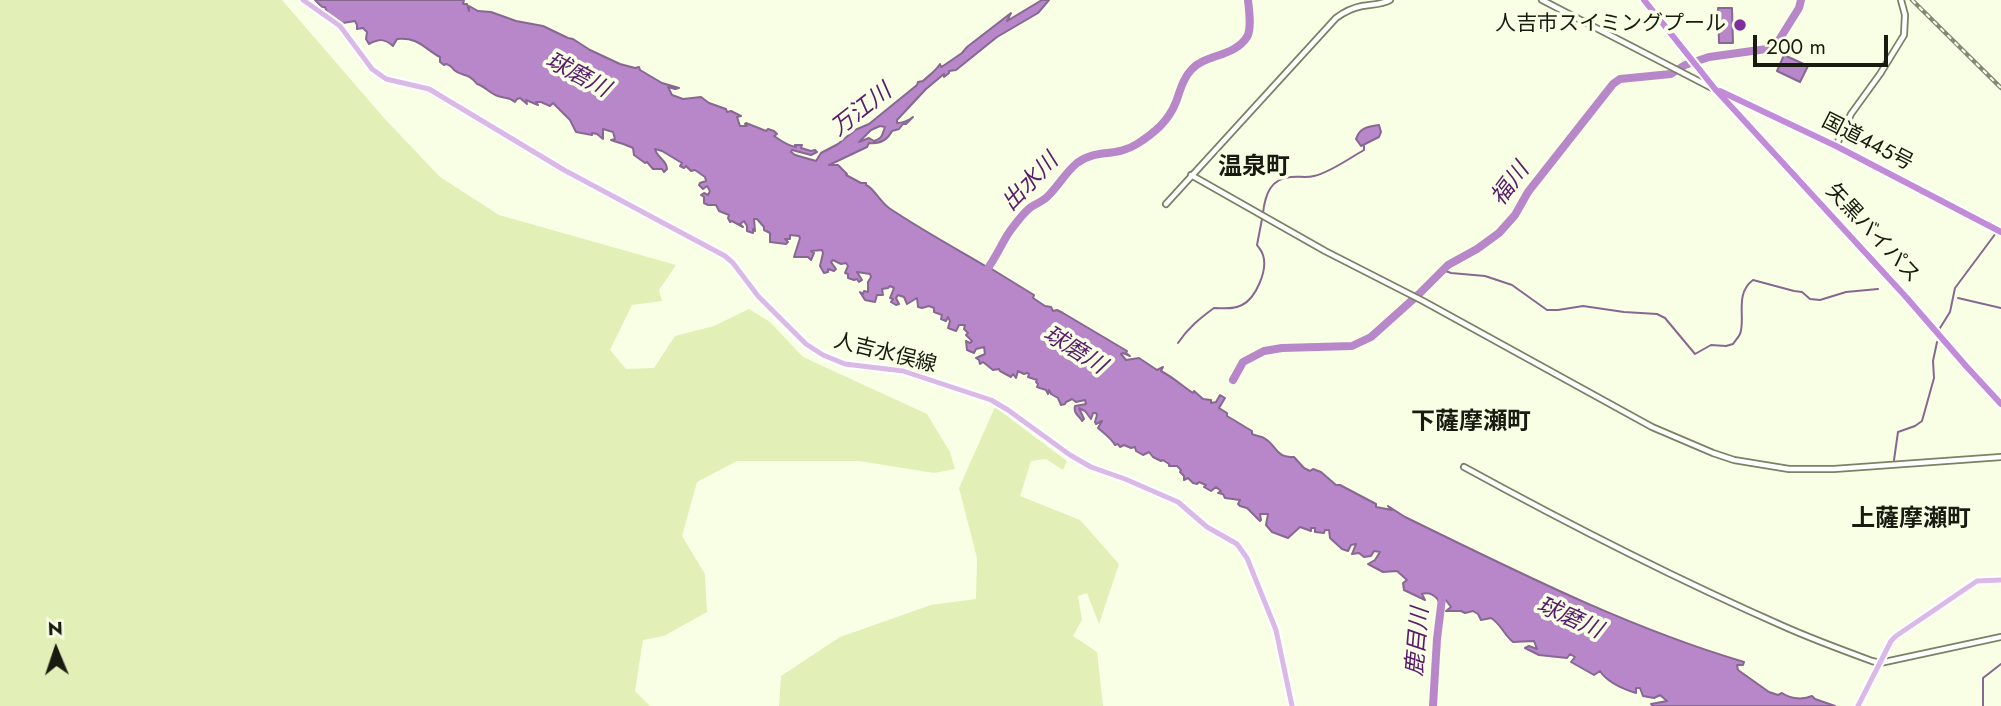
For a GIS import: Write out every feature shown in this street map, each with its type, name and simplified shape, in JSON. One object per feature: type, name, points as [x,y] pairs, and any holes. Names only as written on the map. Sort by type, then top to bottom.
[{"type":"highway","name":"矢黒バイパス","points":[[1644,0],[1715,89],[2001,404]]},
{"type":"highway","name":"国道445号","points":[[1715,89],[1836,146],[2001,232]]},
{"type":"highway","points":[[1734,109],[1740,101]]},
{"type":"main road","name":"人吉水俣線","points":[[303,0],[340,26],[372,69],[386,79],[429,89],[564,170],[725,256],[758,296],[806,344],[823,355],[845,364],[903,371],[991,400],[1070,455],[1091,467],[1178,502],[1207,527],[1237,544],[1247,558],[1276,630],[1292,706]]},
{"type":"main road","points":[[1858,706],[1896,636],[1977,581],[2001,580]]},
{"type":"street","points":[[1166,204],[1336,18],[1349,9],[1390,0]]},
{"type":"street","points":[[1542,0],[1715,89]]},
{"type":"street","points":[[1836,146],[1851,114],[1904,35],[1905,15],[1900,0]]},
{"type":"street","points":[[1191,175],[1325,251],[1423,301],[1651,427],[1713,453],[1734,460],[1789,469],[1834,469],[2001,457]]},
{"type":"street","points":[[1464,467],[1553,516],[1783,627],[1880,663],[2001,637]]},
{"type":"green space","points":[[0,0],[282,0],[384,118],[440,177],[499,215],[676,265],[659,290],[662,301],[632,305],[610,350],[626,369],[654,368],[675,336],[714,326],[749,309],[770,322],[803,357],[927,414],[950,452],[955,469],[934,473],[859,461],[737,461],[697,482],[682,536],[705,574],[707,612],[664,636],[643,640],[635,691],[650,706],[0,706]]},
{"type":"green space","points":[[995,407],[1067,461],[1063,470],[1046,459],[1031,461],[1020,496],[1080,520],[1119,564],[1099,624],[1087,593],[1078,596],[1082,620],[1073,636],[1097,652],[1103,706],[779,706],[781,676],[840,637],[931,605],[976,599],[977,558],[959,488]]},
{"type":"water","name":"球磨川","points":[[315,0],[464,0],[463,4],[467,4],[469,11],[469,6],[478,11],[543,26],[620,64],[639,67],[662,83],[679,88],[668,87],[672,95],[683,99],[701,97],[727,112],[741,116],[737,117],[740,126],[747,126],[746,123],[766,131],[768,129],[774,131],[777,134],[774,136],[787,144],[796,147],[795,145],[802,145],[801,148],[815,150],[817,152],[811,155],[792,150],[791,152],[816,161],[821,153],[855,130],[869,124],[940,64],[941,67],[962,53],[1011,13],[1007,21],[1042,0],[1049,0],[1038,13],[997,37],[956,70],[949,71],[944,77],[944,74],[926,89],[897,120],[897,123],[902,123],[913,117],[906,124],[892,131],[882,141],[869,143],[867,147],[829,165],[838,165],[846,175],[866,183],[885,205],[913,223],[987,267],[990,263],[990,268],[1034,295],[1033,298],[1051,307],[1053,311],[1063,313],[1127,351],[1130,356],[1121,354],[1126,360],[1139,358],[1157,370],[1163,367],[1161,371],[1203,399],[1211,400],[1211,403],[1216,402],[1220,395],[1225,398],[1219,408],[1227,413],[1227,416],[1252,431],[1252,434],[1268,441],[1279,453],[1294,457],[1310,471],[1313,469],[1321,472],[1336,485],[1376,504],[1376,507],[1392,510],[1388,506],[1488,558],[1614,615],[1744,662],[1743,665],[1737,665],[1738,670],[1769,692],[1797,698],[1812,696],[1835,706],[1653,706],[1651,704],[1667,701],[1660,695],[1654,698],[1643,696],[1640,688],[1636,688],[1636,693],[1621,687],[1607,679],[1600,671],[1594,675],[1571,662],[1575,657],[1570,654],[1567,658],[1539,655],[1525,648],[1529,646],[1537,649],[1534,641],[1513,642],[1491,618],[1481,620],[1473,611],[1446,611],[1451,607],[1445,599],[1439,602],[1427,593],[1422,594],[1425,600],[1404,590],[1403,583],[1407,580],[1397,571],[1383,572],[1368,564],[1375,560],[1380,552],[1374,551],[1371,556],[1364,557],[1359,553],[1352,554],[1356,544],[1351,545],[1348,551],[1342,549],[1330,538],[1329,530],[1324,533],[1315,532],[1315,528],[1311,528],[1311,531],[1300,527],[1288,538],[1272,532],[1266,525],[1268,514],[1260,514],[1260,521],[1247,508],[1238,504],[1240,500],[1225,498],[1218,493],[1221,491],[1216,487],[1211,491],[1199,482],[1193,483],[1188,478],[1184,480],[1177,466],[1169,466],[1149,452],[1143,455],[1136,451],[1135,447],[1115,445],[1098,428],[1102,421],[1096,424],[1096,413],[1093,413],[1091,419],[1079,408],[1084,419],[1082,421],[1076,413],[1075,406],[1086,404],[1085,400],[1076,402],[1072,399],[1061,405],[1049,390],[1048,394],[1046,390],[1037,387],[1037,380],[1028,377],[1029,374],[1018,371],[1016,378],[1013,374],[1011,377],[999,369],[993,370],[983,362],[980,364],[976,358],[985,354],[984,347],[976,349],[974,353],[967,350],[966,341],[972,341],[966,335],[968,333],[964,329],[965,325],[959,325],[956,331],[948,328],[948,317],[946,321],[941,319],[942,315],[929,306],[918,307],[917,298],[907,304],[904,297],[898,295],[896,298],[899,304],[896,305],[891,302],[894,288],[890,286],[882,289],[883,295],[877,295],[875,302],[865,300],[860,292],[868,292],[870,274],[857,272],[862,280],[859,282],[857,279],[848,278],[845,273],[848,266],[846,263],[833,260],[831,262],[836,269],[828,269],[828,272],[824,273],[820,266],[822,250],[811,251],[814,253],[811,260],[808,257],[794,257],[799,236],[790,235],[790,239],[785,239],[788,242],[786,244],[770,242],[770,233],[764,230],[757,219],[754,219],[753,233],[747,231],[744,221],[740,224],[743,227],[730,222],[729,215],[719,211],[716,205],[704,203],[704,197],[701,195],[708,195],[710,191],[707,186],[703,189],[699,185],[706,181],[705,177],[686,166],[680,166],[682,163],[662,151],[655,149],[667,166],[664,172],[662,169],[653,169],[634,155],[633,148],[611,140],[615,139],[613,132],[603,129],[603,139],[597,134],[576,132],[570,120],[553,103],[550,106],[536,102],[538,105],[526,100],[527,104],[520,98],[515,102],[495,95],[449,65],[444,65],[440,62],[440,57],[411,40],[397,39],[393,46],[381,40],[369,44],[366,39],[367,32],[363,28],[357,29],[355,21],[343,23]],"holes":[[[885,127],[879,139],[874,141],[869,138],[859,142],[871,130]]]},
{"type":"water","points":[[1718,8],[1732,8],[1733,43],[1719,43]]},
{"type":"water","points":[[1784,55],[1808,66],[1800,82],[1777,71]]},
{"type":"water","points":[[1379,125],[1379,137],[1361,146],[1356,139],[1360,132]]},
{"type":"waterway","name":"出水川","points":[[985,272],[1020,218],[1047,197],[1069,170],[1084,158],[1121,151],[1149,136],[1169,115],[1184,80],[1192,69],[1205,60],[1241,44],[1249,29],[1248,0]]},
{"type":"waterway","name":"福川","points":[[1233,380],[1243,362],[1264,351],[1352,346],[1371,337],[1448,265],[1499,233],[1613,84],[1620,79],[1671,74],[1685,65],[1709,57],[1774,48],[1799,8],[1801,0]]},
{"type":"waterway","points":[[1263,213],[1267,194],[1273,184],[1284,178],[1320,174],[1364,150],[1364,146]]},
{"type":"waterway","points":[[1178,343],[1194,324],[1214,308],[1238,307],[1252,296],[1260,283],[1264,268],[1263,255],[1257,245],[1262,219]]},
{"type":"waterway","points":[[1940,328],[1950,312],[1955,288],[1996,233]]},
{"type":"waterway","points":[[1443,270],[1485,276],[1512,285],[1547,310],[1583,306],[1657,314],[1665,318],[1695,354],[1711,345],[1733,344],[1742,328],[1744,292],[1753,280],[1802,292],[1810,299],[1820,300],[1846,292],[1878,289]]},
{"type":"waterway","points":[[1958,298],[2001,308]]},
{"type":"waterway","points":[[1894,460],[1898,432],[1922,421],[1934,378],[1933,361],[1937,342]]},
{"type":"waterway","name":"鹿目川","points":[[1433,706],[1443,590]]},
{"type":"waterway","points":[[1983,706],[1983,678],[2001,664]]},
{"type":"railway","points":[[1912,0],[2001,88]]},
{"type":"place","name":"人吉市スイミングプール","points":[[1740,25]]},
{"type":"district","name":"温泉町","points":[[1254,168]]},
{"type":"district","name":"下薩摩瀬町","points":[[1471,423]]},
{"type":"district","name":"上薩摩瀬町","points":[[1911,520]]},
{"type":"water label","name":"万江川","points":[[862,111]]}]
